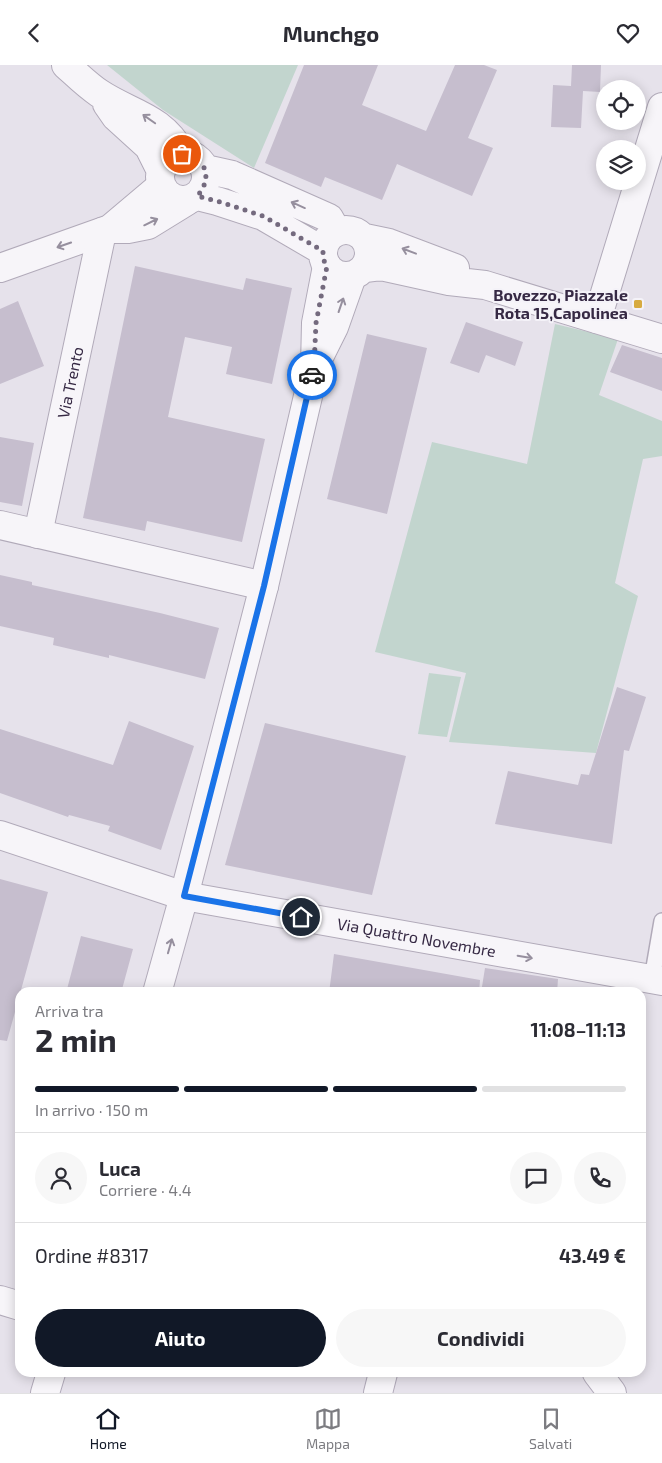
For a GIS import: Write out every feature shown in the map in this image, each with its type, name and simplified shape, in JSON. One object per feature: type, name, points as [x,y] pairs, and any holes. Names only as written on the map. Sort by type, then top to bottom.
[{"type":"street","points":[[66,65],[99,93],[145,116],[168,134],[182,154]]},
{"type":"street","points":[[99,93],[116,117],[149,147],[168,195],[177,200],[192,198],[217,201],[263,216],[341,259],[449,281],[485,285],[662,339]]},
{"type":"street","points":[[597,319],[662,107]]},
{"type":"street","points":[[0,268],[106,230],[128,229],[148,225],[192,198],[203,189],[206,179],[202,163],[196,158],[182,154],[172,157],[163,164],[161,178],[106,230]]},
{"type":"street","points":[[159,987],[264,586],[314,366],[316,323],[341,259],[329,218],[232,175],[205,169]]},
{"type":"street","name":"Via Trento","points":[[38,533],[106,230]]},
{"type":"street","points":[[341,259],[370,258],[370,248],[365,238],[389,243],[465,272],[485,285]]},
{"type":"street","points":[[0,525],[264,586]]},
{"type":"street","name":"Via Quattro Novembre","points":[[0,835],[184,896],[657,980]]},
{"type":"street","points":[[0,1300],[15,1304]]},
{"type":"street","points":[[45,1393],[50,1377]]},
{"type":"street","points":[[378,1393],[382,1377]]},
{"type":"street","points":[[600,1377],[612,1393]]},
{"type":"lane","points":[[657,980],[662,921]]},
{"type":"shaded area","points":[[107,65],[298,65],[254,168],[163,110]]},
{"type":"shaded area","points":[[555,324],[618,339],[599,395],[662,421],[662,456],[643,459],[615,583],[638,596],[596,753],[449,742],[466,673],[375,652],[432,442],[527,464]]},
{"type":"shaded area","points":[[429,673],[461,677],[447,737],[418,734]]},
{"type":"building","points":[[304,65],[378,65],[362,105],[426,131],[455,65],[484,65],[497,70],[468,138],[493,148],[472,196],[397,164],[382,200],[325,177],[321,187],[265,163]]},
{"type":"building","points":[[572,65],[601,65],[600,80],[596,80],[596,92],[583,91],[581,128],[551,127],[553,85],[571,86]]},
{"type":"building","points":[[135,266],[243,290],[246,278],[292,288],[272,384],[226,374],[232,347],[185,337],[168,417],[265,439],[242,542],[147,521],[145,531],[83,518]]},
{"type":"building","points":[[18,301],[44,366],[0,384],[0,309]]},
{"type":"building","points":[[466,322],[523,342],[515,366],[486,355],[479,373],[450,363]]},
{"type":"building","points":[[367,334],[427,348],[387,514],[327,499]]},
{"type":"building","points":[[622,345],[662,358],[662,391],[610,372]]},
{"type":"building","points":[[0,437],[34,443],[22,506],[0,502]]},
{"type":"building","points":[[0,575],[32,582],[32,585],[219,628],[205,679],[109,655],[109,658],[53,645],[54,638],[0,626]]},
{"type":"building","points":[[617,687],[646,697],[629,751],[624,750],[612,844],[495,824],[508,771],[578,785],[581,774],[589,775]]},
{"type":"building","points":[[129,721],[194,746],[161,850],[108,831],[110,826],[69,815],[68,817],[0,793],[0,729],[113,765]]},
{"type":"building","points":[[265,723],[406,756],[372,895],[225,865]]},
{"type":"building","points":[[0,879],[48,892],[22,987],[15,987],[15,1012],[7,1041],[0,1040]]},
{"type":"building","points":[[81,936],[133,949],[123,987],[68,987]]},
{"type":"building","points":[[334,954],[480,980],[479,987],[330,987]]},
{"type":"building","points":[[485,968],[558,979],[557,987],[482,987]]},
{"type":"way so far","points":[[182,154],[196,158],[205,169],[206,179],[203,189],[197,196],[263,216],[323,251],[323,259],[327,266],[316,323],[312,375]]},
{"type":"place","name":"Bovezzo, Piazzale Rota 15,Capolinea","points":[[638,304]]},
{"type":"route","points":[[301,917],[184,896],[264,586],[312,375]]}]
